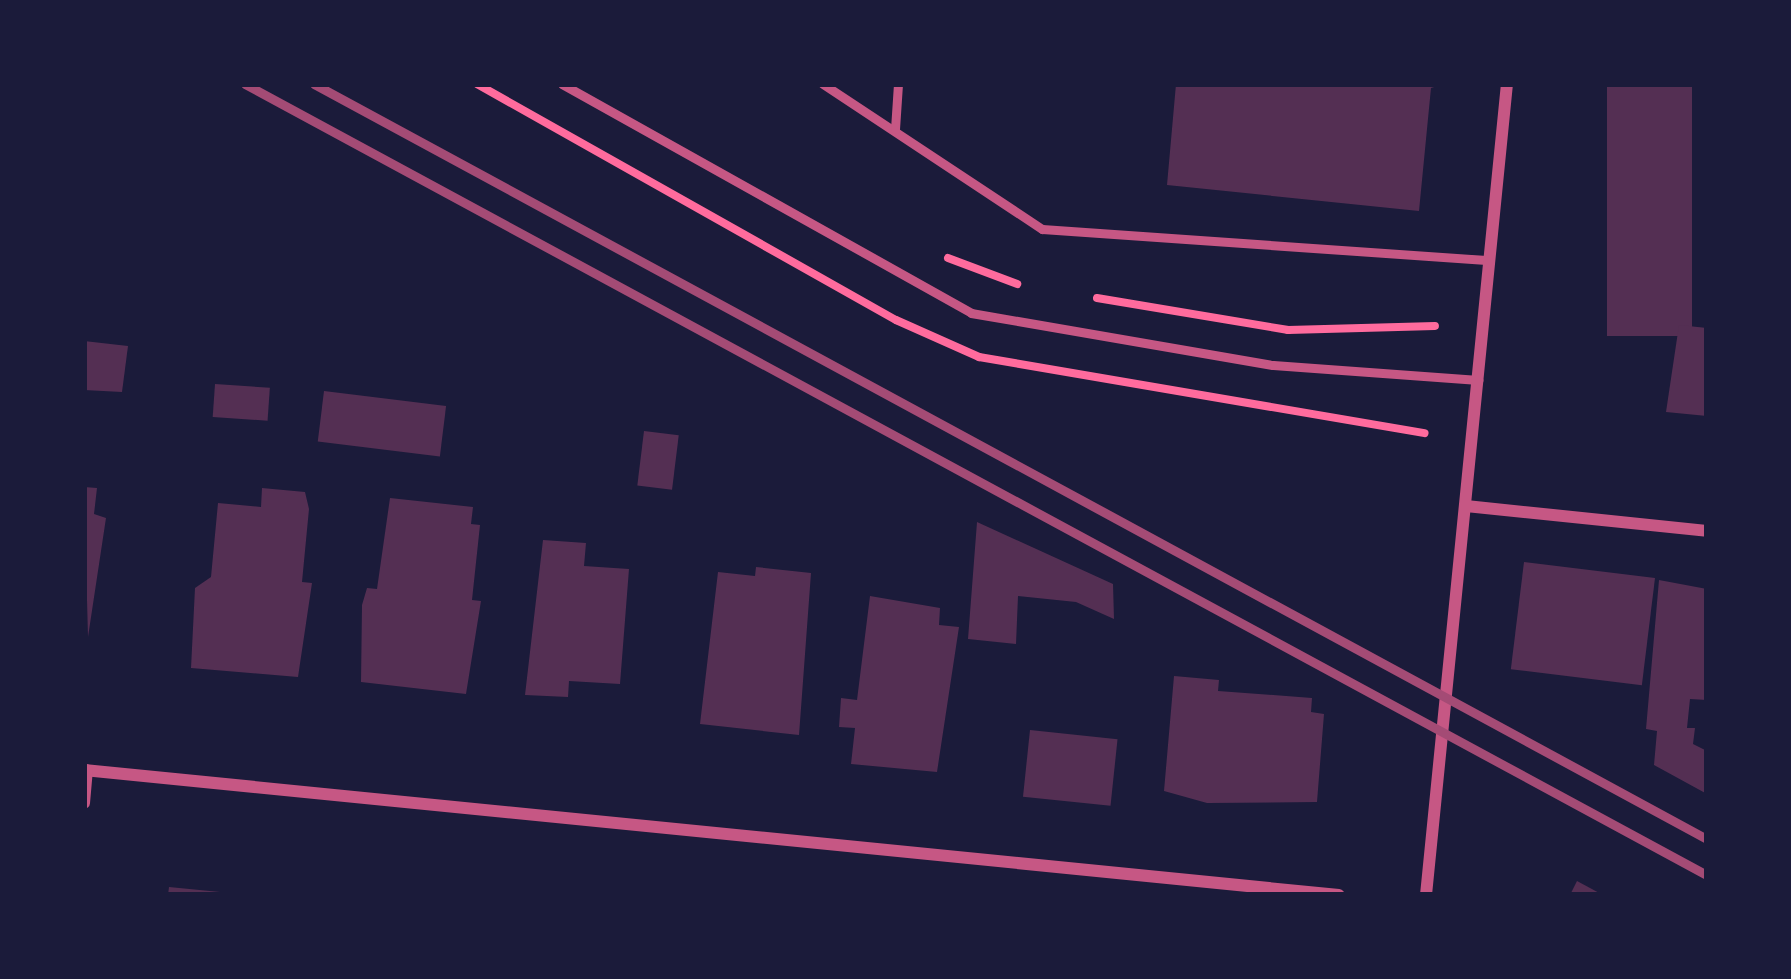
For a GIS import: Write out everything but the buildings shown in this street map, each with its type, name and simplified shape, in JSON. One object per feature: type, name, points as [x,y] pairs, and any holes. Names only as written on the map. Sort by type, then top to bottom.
[{"type":"street","points":[[1426,895],[1507,84]]},
{"type":"street","points":[[1466,506],[1707,530]]},
{"type":"street","points":[[84,803],[86,770],[1339,895]]},
{"type":"lane","points":[[562,84],[970,313],[1273,365],[1478,380]]},
{"type":"lane","points":[[823,84],[1042,229],[1490,260]]},
{"type":"lane","points":[[895,129],[898,84]]},
{"type":"railway","points":[[245,84],[1707,875]]},
{"type":"railway","points":[[314,84],[1707,839]]}]
